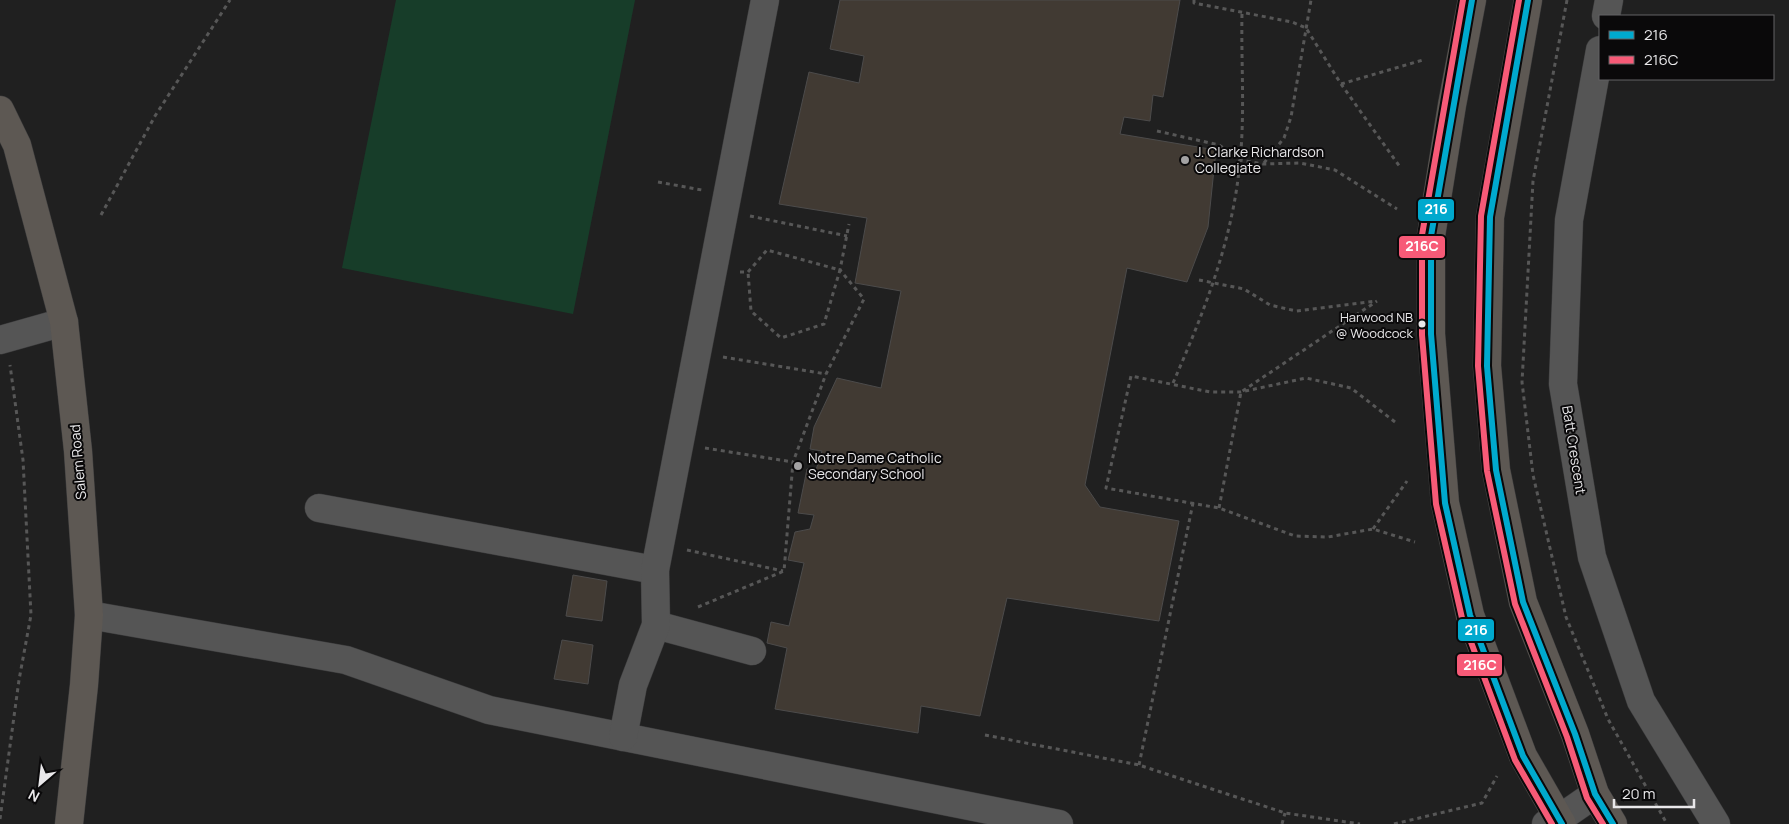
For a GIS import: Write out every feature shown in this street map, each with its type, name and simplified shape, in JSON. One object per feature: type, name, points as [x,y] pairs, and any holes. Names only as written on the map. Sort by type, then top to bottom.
[{"type":"main road","points":[[1472,0],[1452,106],[1431,236],[1430,334],[1445,503],[1470,615],[1524,756],[1556,822]]},
{"type":"main road","points":[[1528,0],[1490,218],[1488,385],[1496,470],[1523,602],[1575,734],[1594,794],[1613,824]]},
{"type":"main road","name":"Salem Road","points":[[0,110],[17,145],[64,322],[78,451],[89,615],[84,685],[69,824]]},
{"type":"street","points":[[624,737],[633,685],[656,625],[658,558],[765,0]]},
{"type":"street","points":[[1606,15],[1609,0]]},
{"type":"street","name":"Batt Crescent","points":[[1599,56],[1570,220],[1563,384],[1592,557],[1641,701],[1716,824]]},
{"type":"street","points":[[4,340],[64,322]]},
{"type":"street","points":[[319,508],[658,558]]},
{"type":"street","points":[[89,615],[346,660],[489,710],[1059,824]]},
{"type":"street","points":[[656,625],[752,651]]},
{"type":"street","points":[[1556,822],[1594,794]]},
{"type":"path","points":[[101,215],[155,116],[230,0]]},
{"type":"path","points":[[1194,0],[1194,3],[1292,22],[1306,28],[1341,84],[1400,167]]},
{"type":"path","points":[[1263,164],[1284,138],[1291,117],[1311,0]]},
{"type":"path","points":[[1173,383],[1215,283],[1234,206],[1240,160],[1242,12]]},
{"type":"path","points":[[1341,84],[1423,60]]},
{"type":"path","points":[[1157,131],[1219,145],[1240,160],[1263,164],[1300,163],[1335,170],[1396,209]]},
{"type":"path","points":[[658,182],[727,195]]},
{"type":"path","points":[[750,216],[847,236]]},
{"type":"path","points":[[784,571],[793,462],[826,374],[864,299],[840,270],[767,250],[748,272],[750,311],[781,338],[824,324],[840,270],[849,224]]},
{"type":"path","points":[[713,269],[748,272]]},
{"type":"path","points":[[1199,280],[1244,289],[1270,305],[1296,311],[1377,301],[1241,392],[1219,508]]},
{"type":"path","points":[[0,819],[19,680],[31,615],[23,460],[4,340]]},
{"type":"path","points":[[697,353],[826,374]]},
{"type":"path","points":[[1395,422],[1352,388],[1306,378],[1241,392],[1210,392],[1173,383],[1130,376],[1106,488],[1219,508],[1295,536],[1328,537],[1373,529],[1415,542]]},
{"type":"path","points":[[680,444],[793,462]]},
{"type":"path","points":[[1373,529],[1407,481]]},
{"type":"path","points":[[1140,765],[1193,503]]},
{"type":"path","points":[[658,558],[784,571]]},
{"type":"path","points":[[656,625],[784,571]]},
{"type":"path","points":[[985,735],[1140,765],[1285,813],[1360,824]]},
{"type":"path","points":[[1394,824],[1482,803],[1497,776]]},
{"type":"path","points":[[1282,824],[1285,813]]},
{"type":"green space","points":[[396,0],[635,0],[573,314],[342,268]]},
{"type":"building","points":[[840,0],[1180,0],[1163,97],[1153,95],[1150,121],[1124,117],[1120,134],[1216,150],[1208,227],[1187,282],[1127,268],[1085,485],[1100,507],[1179,521],[1159,621],[1007,598],[980,716],[921,706],[918,733],[775,709],[787,648],[767,643],[771,622],[789,626],[804,563],[788,560],[795,532],[810,529],[814,515],[798,513],[807,469],[816,470],[822,451],[810,449],[814,427],[837,378],[881,388],[901,291],[855,283],[867,218],[779,204],[809,72],[859,83],[864,56],[830,49]]},
{"type":"building","points":[[573,575],[607,581],[602,621],[566,616]]},
{"type":"building","points":[[562,640],[593,645],[588,684],[554,679]]},
{"type":"transit line","name":"216C","points":[[1463,0],[1422,235],[1422,335],[1436,504],[1462,618],[1515,760],[1552,824]]},
{"type":"transit line","name":"216","points":[[1472,0],[1431,236],[1431,334],[1445,503],[1470,615],[1523,756],[1562,824]]},
{"type":"transit line","name":"216C","points":[[1519,0],[1481,216],[1478,366],[1487,471],[1515,604],[1567,737],[1587,798],[1603,824]]},
{"type":"transit line","name":"216","points":[[1528,0],[1490,217],[1487,366],[1496,470],[1523,602],[1575,734],[1595,794],[1613,824]]},
{"type":"place","name":"J. Clarke Richardson Collegiate","points":[[1185,160]]},
{"type":"place","name":"Harwood NB @ Woodcock","points":[[1422,324]]},
{"type":"place","name":"Notre Dame Catholic Secondary School","points":[[798,466]]}]
